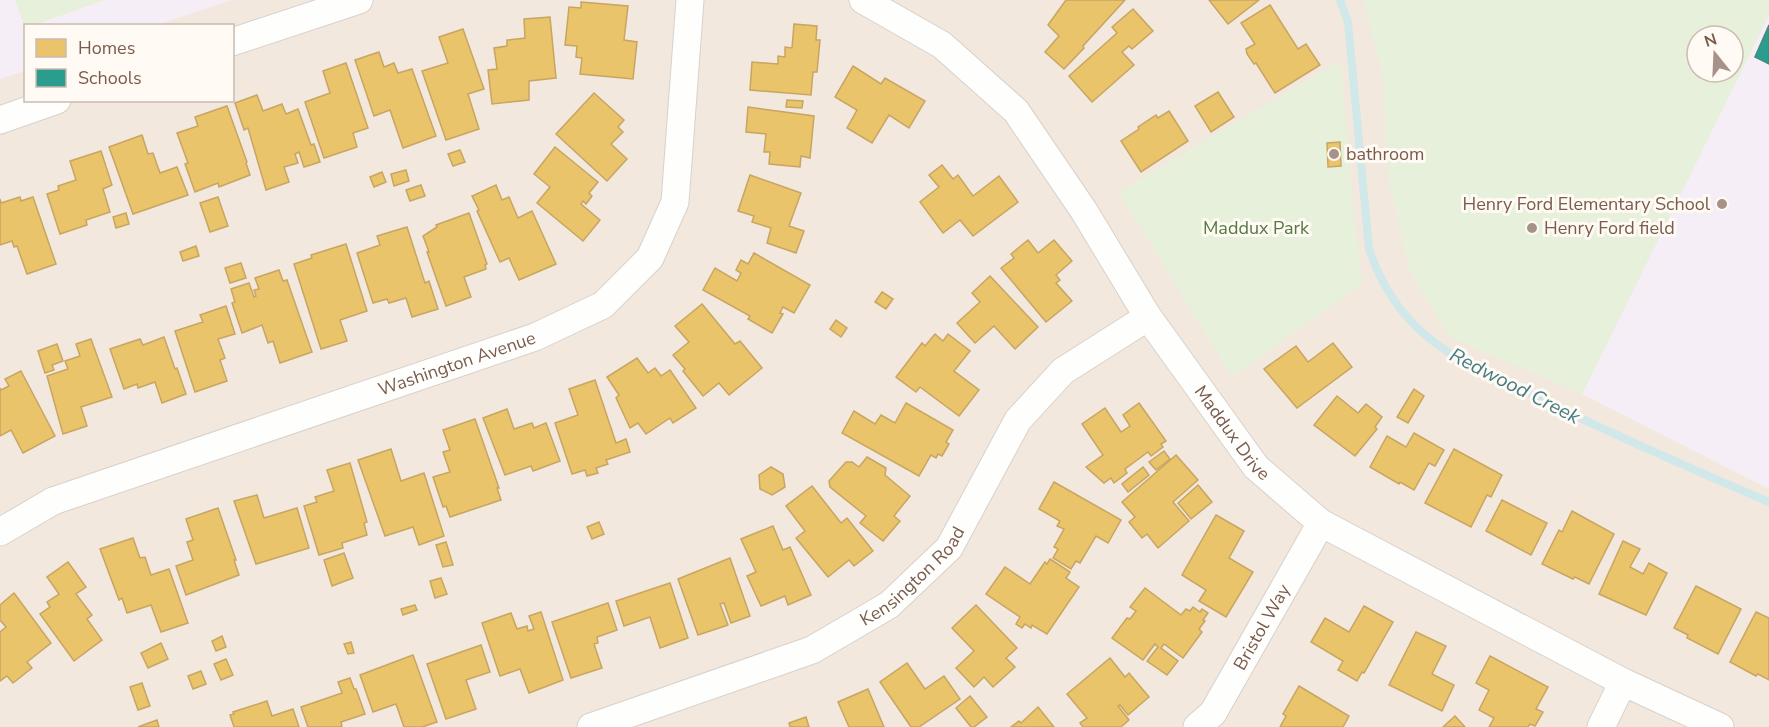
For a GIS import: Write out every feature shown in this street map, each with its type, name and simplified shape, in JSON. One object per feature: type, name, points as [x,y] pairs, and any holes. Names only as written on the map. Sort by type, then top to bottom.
[{"type":"street","points":[[234,41],[359,0]]},
{"type":"street","name":"Washington Avenue","points":[[0,532],[53,501],[535,337],[603,305],[650,258],[675,202],[690,0]]},
{"type":"street","name":"Maddux Drive","points":[[863,0],[942,45],[1016,111],[1084,211],[1148,316],[1256,468],[1321,523],[1623,682],[1720,727]]},
{"type":"street","points":[[0,120],[51,102]]},
{"type":"street","name":"Kensington Road","points":[[591,727],[812,650],[889,605],[949,548],[1018,420],[1040,395],[1063,371],[1148,316]]},
{"type":"street","name":"Bristol Way","points":[[1197,727],[1213,713],[1321,523]]},
{"type":"street","points":[[1601,727],[1623,682]]},
{"type":"shaded area","points":[[0,0],[1769,0],[1769,727],[0,727]]},
{"type":"shaded area","points":[[0,0],[232,0],[160,24],[24,24],[24,71],[0,79]]},
{"type":"shaded area","name":"Henry Ford Elementary School","points":[[1769,15],[1769,489],[1582,394],[1735,84],[1745,84],[1745,64]]},
{"type":"green space","points":[[15,0],[105,0],[37,24],[24,24],[24,26]]},
{"type":"green space","name":"Henry Ford field","points":[[1363,0],[1769,0],[1769,15],[1745,64],[1745,24],[1685,24],[1685,84],[1735,84],[1582,394],[1450,337],[1410,273],[1389,182],[1382,71]]},
{"type":"green space","name":"Maddux Park","points":[[1341,63],[1362,284],[1232,377],[1119,192],[1329,67]]},
{"type":"building: Homes","points":[[1066,0],[1125,0],[1064,69],[1045,52],[1059,36],[1048,25]]},
{"type":"building: Homes","points":[[1209,0],[1259,0],[1228,24]]},
{"type":"building: Homes","points":[[581,2],[628,6],[624,40],[637,42],[633,79],[580,74],[582,58],[576,57],[577,46],[565,45],[569,7],[581,8]]},
{"type":"building: Homes","points":[[1270,5],[1298,49],[1306,44],[1320,65],[1275,93],[1256,63],[1254,64],[1247,54],[1246,49],[1255,44],[1241,23]]},
{"type":"building: Homes","points":[[1133,9],[1153,31],[1132,49],[1129,46],[1122,52],[1134,65],[1092,102],[1069,76],[1117,33],[1112,27]]},
{"type":"building: Homes","points":[[550,17],[556,78],[529,81],[529,100],[492,104],[488,70],[497,69],[494,48],[507,46],[507,40],[525,38],[524,19]]},
{"type":"building: Homes","points":[[794,24],[817,26],[816,40],[820,40],[817,72],[813,72],[811,95],[750,90],[752,62],[778,64],[778,56],[785,57],[785,47],[792,48]]},
{"type":"building: Homes","points":[[463,29],[484,89],[468,94],[479,129],[446,140],[422,71],[448,63],[439,37]]},
{"type":"building: Homes","points":[[379,52],[384,67],[394,63],[398,73],[412,69],[436,136],[403,148],[390,110],[374,116],[355,60]]},
{"type":"building: Homes","points":[[346,63],[368,128],[353,133],[357,147],[324,158],[305,102],[330,93],[323,71]]},
{"type":"building: Homes","points":[[853,66],[881,84],[885,78],[925,101],[909,128],[889,115],[872,143],[847,128],[857,110],[835,97]]},
{"type":"building: Homes","points":[[1218,92],[1234,117],[1211,132],[1195,106]]},
{"type":"building: Homes","points":[[594,93],[624,120],[618,127],[623,132],[611,144],[627,159],[607,181],[556,134]]},
{"type":"building: Homes","points":[[257,95],[263,111],[282,104],[286,114],[298,109],[320,162],[304,167],[299,152],[295,154],[298,163],[284,167],[289,182],[266,190],[248,128],[244,130],[235,103]]},
{"type":"building: Homes","points":[[787,100],[803,101],[802,108],[786,107]]},
{"type":"building: Homes","points":[[227,106],[250,175],[219,187],[218,183],[195,192],[177,133],[198,126],[195,117]]},
{"type":"building: Homes","points":[[748,107],[814,116],[810,158],[801,156],[800,167],[769,164],[770,152],[764,152],[766,134],[746,132]]},
{"type":"building: Homes","points":[[1169,111],[1188,141],[1141,172],[1121,141],[1156,115],[1158,118]]},
{"type":"building: Homes","points":[[142,135],[148,154],[153,153],[160,173],[177,167],[188,195],[133,214],[109,147]]},
{"type":"building: Homes","name":"bathroom","points":[[1340,142],[1341,166],[1328,167],[1327,143]]},
{"type":"building: Homes","points":[[555,147],[598,182],[589,193],[592,196],[586,204],[583,201],[581,204],[600,220],[583,241],[537,203],[550,187],[534,174]]},
{"type":"building: Homes","points":[[460,150],[465,162],[453,166],[448,154]]},
{"type":"building: Homes","points":[[101,151],[112,185],[103,189],[110,212],[86,220],[87,225],[60,234],[47,194],[59,190],[58,186],[76,180],[70,161]]},
{"type":"building: Homes","points":[[942,165],[953,179],[958,175],[973,196],[999,176],[1018,202],[973,236],[960,220],[943,233],[920,202],[939,187],[929,175]]},
{"type":"building: Homes","points":[[406,170],[409,181],[394,186],[391,174]]},
{"type":"building: Homes","points":[[382,172],[386,182],[374,187],[370,177]]},
{"type":"building: Homes","points":[[750,175],[801,193],[789,226],[804,231],[796,253],[767,243],[771,228],[752,222],[754,216],[738,211]]},
{"type":"building: Homes","points":[[421,185],[425,196],[410,201],[406,190]]},
{"type":"building: Homes","points":[[496,185],[502,200],[509,197],[518,218],[532,211],[556,264],[519,280],[509,258],[500,262],[472,196]]},
{"type":"building: Homes","points":[[20,197],[21,201],[33,197],[56,264],[27,274],[17,246],[14,247],[12,241],[0,245],[0,199],[1,203]]},
{"type":"building: Homes","points":[[218,197],[228,226],[210,232],[200,203]]},
{"type":"building: Homes","points":[[126,213],[129,224],[116,228],[113,217]]},
{"type":"building: Homes","points":[[469,213],[487,264],[486,269],[464,277],[471,297],[446,306],[423,236],[437,227],[436,225]]},
{"type":"building: Homes","points":[[407,227],[425,283],[429,281],[438,309],[412,317],[406,298],[389,303],[387,299],[373,303],[357,253],[380,245],[377,236]]},
{"type":"building: Homes","points":[[1028,240],[1038,253],[1054,240],[1072,261],[1056,275],[1060,280],[1056,283],[1072,301],[1046,322],[1001,268],[1014,258],[1011,254]]},
{"type":"building: Homes","points":[[346,244],[367,311],[340,320],[347,341],[321,349],[294,264],[312,258],[311,255]]},
{"type":"building: Homes","points":[[196,246],[199,256],[183,261],[180,252]]},
{"type":"building: Homes","points":[[754,253],[810,285],[794,313],[783,307],[780,313],[783,314],[772,333],[748,319],[750,316],[703,290],[715,268],[737,281],[741,273],[736,270],[741,260],[748,264]]},
{"type":"building: Homes","points":[[241,263],[246,278],[230,283],[225,268]]},
{"type":"building: Homes","points":[[279,270],[283,281],[287,280],[312,352],[280,363],[273,341],[268,343],[262,325],[242,333],[232,303],[235,302],[231,289],[249,283],[254,297],[256,296],[254,290],[259,289],[255,278]]},
{"type":"building: Homes","points":[[990,276],[1038,327],[1015,349],[994,326],[975,343],[957,323],[980,302],[972,293]]},
{"type":"building: Homes","points":[[882,292],[893,299],[886,309],[875,302]]},
{"type":"building: Homes","points":[[702,304],[735,344],[740,341],[762,368],[729,395],[719,383],[703,396],[673,355],[689,342],[675,326]]},
{"type":"building: Homes","points":[[226,306],[235,334],[218,339],[225,358],[220,360],[227,381],[195,392],[175,331],[203,322],[200,315]]},
{"type":"building: Homes","points":[[836,320],[847,328],[841,337],[830,329]]},
{"type":"building: Homes","points":[[935,334],[943,341],[948,334],[970,351],[954,371],[979,390],[959,416],[920,387],[916,392],[896,377],[922,343],[925,346]]},
{"type":"building: Homes","points":[[164,337],[186,394],[162,403],[155,382],[138,388],[137,384],[124,389],[110,349],[140,339],[143,345]]},
{"type":"building: Homes","points":[[91,339],[112,397],[81,407],[87,426],[63,434],[47,376],[68,369],[65,361],[80,356],[76,344]]},
{"type":"building: Homes","points":[[1333,343],[1352,367],[1297,408],[1264,369],[1296,346],[1308,362]]},
{"type":"building: Homes","points":[[57,344],[63,361],[52,365],[54,370],[45,373],[38,351]]},
{"type":"building: Homes","points":[[637,358],[648,373],[655,368],[661,376],[670,370],[696,408],[673,423],[670,418],[646,434],[638,423],[630,428],[616,398],[619,395],[607,377]]},
{"type":"building: Homes","points":[[21,371],[55,436],[23,453],[11,430],[0,436],[0,388],[1,390],[9,386],[5,379]]},
{"type":"building: Homes","points":[[595,380],[616,443],[626,439],[630,452],[606,460],[608,464],[596,468],[598,473],[587,476],[585,470],[572,474],[555,423],[578,415],[569,389]]},
{"type":"building: Homes","points":[[1414,389],[1424,396],[1408,423],[1397,417]]},
{"type":"building: Homes","points":[[1337,396],[1358,413],[1366,404],[1382,417],[1375,427],[1377,429],[1355,456],[1314,425]]},
{"type":"building: Homes","points":[[906,403],[953,430],[942,456],[938,454],[936,458],[931,455],[919,476],[842,433],[854,411],[875,424],[881,415],[895,423]]},
{"type":"building: Homes","points":[[1139,403],[1166,441],[1161,444],[1163,447],[1151,456],[1148,452],[1125,469],[1127,473],[1114,483],[1111,478],[1104,483],[1086,467],[1103,455],[1082,424],[1105,408],[1121,432],[1130,426],[1123,415]]},
{"type":"building: Homes","points":[[507,409],[514,429],[532,423],[534,428],[546,423],[560,461],[533,471],[531,466],[505,475],[483,418]]},
{"type":"building: Homes","points":[[475,419],[501,500],[450,517],[446,506],[443,507],[433,477],[450,472],[443,452],[450,450],[443,430]]},
{"type":"building: Homes","points":[[1414,433],[1444,450],[1435,466],[1429,463],[1414,490],[1370,467],[1387,436],[1406,447]]},
{"type":"building: Homes","points":[[391,449],[401,481],[424,473],[444,536],[419,545],[413,527],[385,536],[358,460]]},
{"type":"building: Homes","points":[[1454,449],[1502,475],[1491,497],[1487,495],[1471,527],[1425,503]]},
{"type":"building: Homes","points":[[1164,451],[1170,459],[1156,470],[1149,462]]},
{"type":"building: Homes","points":[[1176,455],[1198,480],[1173,502],[1189,521],[1158,548],[1147,534],[1142,538],[1129,522],[1135,517],[1122,502]]},
{"type":"building: Homes","points":[[867,457],[886,468],[885,475],[910,496],[894,516],[900,521],[883,541],[860,523],[866,516],[830,487],[829,481],[846,462],[852,462],[859,467]]},
{"type":"building: Homes","points":[[350,463],[367,522],[364,523],[367,535],[342,543],[343,548],[319,555],[304,506],[317,502],[315,497],[334,491],[327,470]]},
{"type":"building: Homes","points":[[771,467],[783,474],[785,487],[772,495],[760,489],[759,475]]},
{"type":"building: Homes","points":[[1143,467],[1149,475],[1128,492],[1122,484]]},
{"type":"building: Homes","points":[[1054,482],[1121,520],[1108,543],[1096,536],[1080,563],[1076,561],[1071,569],[1053,558],[1058,549],[1054,547],[1064,529],[1057,526],[1060,521],[1039,509]]},
{"type":"building: Homes","points":[[1198,485],[1212,502],[1191,519],[1178,503]]},
{"type":"building: Homes","points":[[812,486],[841,523],[847,518],[873,551],[854,566],[849,560],[828,577],[796,538],[805,531],[786,506]]},
{"type":"building: Homes","points":[[257,495],[264,518],[297,508],[309,548],[256,564],[234,501]]},
{"type":"building: Homes","points":[[1502,500],[1547,523],[1531,555],[1486,531]]},
{"type":"building: Homes","points":[[218,508],[239,575],[186,595],[176,566],[193,560],[187,542],[193,540],[186,519]]},
{"type":"building: Homes","points":[[1572,511],[1614,534],[1589,584],[1542,564],[1559,530],[1562,532]]},
{"type":"building: Homes","points":[[1216,515],[1244,531],[1229,558],[1253,572],[1226,617],[1199,601],[1206,590],[1182,575]]},
{"type":"building: Homes","points":[[599,522],[604,534],[592,539],[587,527]]},
{"type":"building: Homes","points":[[773,526],[783,550],[790,547],[811,595],[788,605],[785,596],[761,606],[747,576],[756,572],[741,539]]},
{"type":"building: Homes","points":[[133,538],[140,558],[145,557],[151,575],[169,569],[188,623],[161,632],[151,605],[127,613],[122,598],[119,600],[100,549]]},
{"type":"building: Homes","points":[[1623,541],[1640,549],[1630,567],[1643,574],[1649,563],[1667,573],[1646,615],[1599,594]]},
{"type":"building: Homes","points":[[446,542],[453,565],[443,567],[436,545]]},
{"type":"building: Homes","points":[[344,553],[353,578],[332,586],[324,560]]},
{"type":"building: Homes","points":[[730,558],[750,616],[731,623],[724,603],[720,604],[728,625],[698,635],[678,579]]},
{"type":"building: Homes","points":[[1050,559],[1070,572],[1066,578],[1079,587],[1047,634],[1032,625],[1031,628],[1025,624],[1022,628],[1016,624],[1020,617],[986,594],[1005,567],[1030,584],[1045,562],[1047,564]]},
{"type":"building: Homes","points":[[68,562],[86,587],[76,594],[92,615],[87,619],[102,640],[74,661],[40,614],[50,607],[47,602],[59,594],[47,577]]},
{"type":"building: Homes","points":[[441,578],[447,594],[435,598],[430,581]]},
{"type":"building: Homes","points":[[670,583],[688,638],[660,648],[650,617],[624,626],[616,601]]},
{"type":"building: Homes","points":[[1696,586],[1741,609],[1718,654],[1687,638],[1688,635],[1674,628]]},
{"type":"building: Homes","points":[[1145,588],[1181,615],[1186,609],[1190,611],[1193,607],[1200,612],[1202,609],[1208,613],[1199,629],[1202,632],[1183,658],[1164,644],[1161,648],[1178,661],[1167,675],[1147,661],[1158,647],[1155,644],[1143,660],[1112,638],[1127,618],[1130,619],[1136,611],[1130,607]]},
{"type":"building: Homes","points":[[14,593],[51,643],[27,662],[32,668],[13,683],[7,676],[0,681],[0,632],[6,627],[0,620],[0,605]]},
{"type":"building: Homes","points":[[608,603],[617,630],[597,637],[598,643],[594,644],[602,668],[571,678],[552,622]]},
{"type":"building: Homes","points":[[415,605],[417,610],[403,615],[401,609]]},
{"type":"building: Homes","points":[[976,605],[1017,648],[1006,658],[1015,667],[993,687],[984,677],[974,687],[956,668],[974,651],[952,628]]},
{"type":"building: Homes","points":[[1364,606],[1393,622],[1364,673],[1362,672],[1357,681],[1338,670],[1343,661],[1311,642],[1325,618],[1349,632]]},
{"type":"building: Homes","points":[[541,612],[563,680],[529,693],[520,669],[500,676],[482,623],[511,613],[517,629],[527,626],[528,631],[534,629],[529,616]]},
{"type":"building: Homes","points":[[1756,612],[1769,618],[1769,680],[1758,674],[1756,676],[1730,662]]},
{"type":"building: Homes","points":[[1416,632],[1446,646],[1432,674],[1454,685],[1442,711],[1389,685]]},
{"type":"building: Homes","points":[[222,636],[226,647],[216,651],[212,641]]},
{"type":"building: Homes","points":[[351,642],[354,653],[348,654],[344,644]]},
{"type":"building: Homes","points":[[161,643],[168,659],[148,668],[141,653]]},
{"type":"building: Homes","points":[[481,645],[490,672],[466,680],[476,709],[446,719],[427,664]]},
{"type":"building: Homes","points":[[413,655],[437,722],[422,727],[404,727],[396,704],[373,712],[360,675]]},
{"type":"building: Homes","points":[[1490,656],[1548,687],[1536,709],[1543,712],[1535,726],[1530,724],[1528,727],[1489,727],[1494,718],[1479,710],[1489,690],[1476,683]]},
{"type":"building: Homes","points":[[1110,658],[1125,677],[1129,673],[1149,697],[1128,715],[1120,705],[1118,706],[1129,720],[1121,727],[1083,727],[1080,723],[1087,718],[1067,694]]},
{"type":"building: Homes","points":[[226,659],[233,675],[221,680],[214,664]]},
{"type":"building: Homes","points":[[907,663],[925,689],[944,676],[960,699],[919,727],[911,727],[880,682]]},
{"type":"building: Homes","points":[[201,671],[206,684],[193,689],[188,676]]},
{"type":"building: Homes","points":[[350,678],[365,714],[341,722],[342,727],[308,727],[301,707],[342,693],[338,682]]},
{"type":"building: Homes","points":[[142,683],[150,706],[138,710],[130,687]]},
{"type":"building: Homes","points":[[1299,686],[1349,716],[1343,727],[1280,727],[1286,716],[1283,714]]},
{"type":"building: Homes","points":[[868,689],[884,727],[849,727],[838,702]]},
{"type":"building: Homes","points":[[970,696],[987,717],[974,727],[971,727],[956,708]]},
{"type":"building: Homes","points":[[267,701],[272,716],[293,709],[299,727],[234,727],[230,715],[234,714],[233,712]]},
{"type":"building: Homes","points":[[1038,707],[1054,727],[1011,727],[1019,721],[1021,723]]},
{"type":"building: Homes","points":[[1455,716],[1465,727],[1443,727]]},
{"type":"building: Homes","points":[[806,717],[809,727],[790,727],[789,723]]},
{"type":"building: Homes","points":[[157,720],[159,727],[138,727]]},
{"type":"building: Schools","points":[[1769,25],[1769,64],[1755,57]]},
{"type":"waterway","name":"Redwood Creek","points":[[1340,0],[1348,22],[1369,249],[1378,273],[1404,314],[1433,341],[1469,364],[1613,433],[1769,502]]},
{"type":"place","name":"bathroom","points":[[1334,154]]},
{"type":"place","name":"Henry Ford Elementary School","points":[[1722,204]]},
{"type":"place","name":"Henry Ford field","points":[[1532,228]]}]
